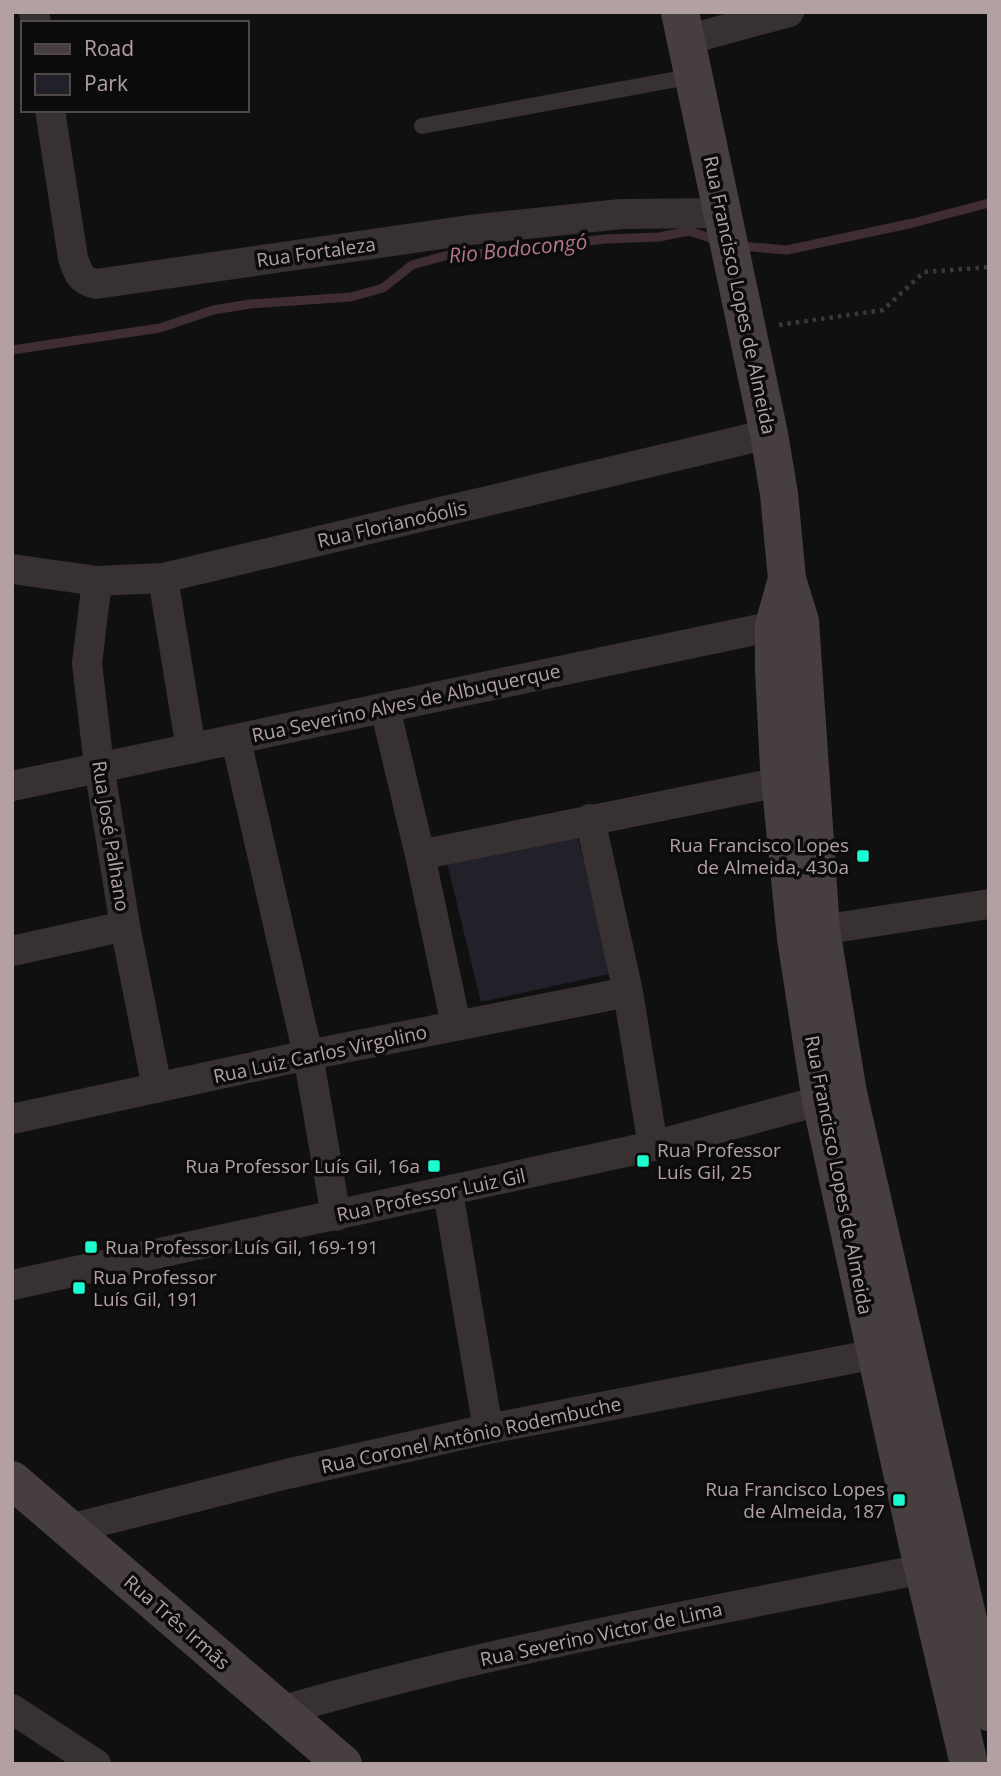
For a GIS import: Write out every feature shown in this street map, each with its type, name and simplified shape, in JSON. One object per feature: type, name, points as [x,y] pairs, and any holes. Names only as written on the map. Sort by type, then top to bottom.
[{"type":"main road","name":"Rua Francisco Lopes de Almeida","points":[[687,43],[769,433],[779,494],[787,579],[780,782],[796,938],[989,1712]]},
{"type":"main road","name":"Rua Francisco Lopes de Almeida","points":[[787,623],[821,930],[834,1097],[876,1354],[969,1764]]},
{"type":"main road","name":"Rua Três Irmãs","points":[[12,1480],[343,1764]]},
{"type":"street","points":[[687,43],[754,17],[789,12]]},
{"type":"street","name":"Rua Fortaleza","points":[[50,112],[73,258],[78,273],[85,281],[96,284],[469,230],[621,214],[726,228]]},
{"type":"street","name":"Rua Florianoóolis","points":[[12,569],[97,581],[163,578],[769,433]]},
{"type":"street","points":[[163,578],[191,748]]},
{"type":"street","name":"Rua José Palhano","points":[[97,581],[87,663],[99,766],[125,926],[157,1088]]},
{"type":"street","name":"Rua Severino Alves de Albuquerque","points":[[12,786],[787,623]]},
{"type":"street","points":[[385,708],[456,1025]]},
{"type":"street","points":[[236,740],[308,1055],[336,1216]]},
{"type":"street","points":[[420,855],[780,782]]},
{"type":"street","points":[[590,819],[628,992],[653,1146]]},
{"type":"street","points":[[821,930],[989,904]]},
{"type":"street","points":[[12,951],[125,926]]},
{"type":"street","name":"Rua Luiz Carlos Virgolino","points":[[12,1119],[308,1055],[628,992]]},
{"type":"street","name":"Rua Professor Luiz Gil","points":[[12,1285],[653,1146],[834,1097]]},
{"type":"street","points":[[449,1192],[488,1429]]},
{"type":"street","name":"Rua Coronel Antônio Rodembuche","points":[[69,1529],[287,1474],[488,1429],[876,1354]]},
{"type":"street","name":"Rua Severino Victor de Lima","points":[[281,1711],[366,1686],[498,1654],[923,1569]]},
{"type":"street","points":[[12,1709],[96,1764]]},
{"type":"lane","points":[[422,126],[687,43]]},
{"type":"path","points":[[747,329],[883,310],[924,272],[989,267]]},
{"type":"green space","points":[[577,836],[613,973],[481,1002],[447,863]]},
{"type":"waterway","name":"Rio Bodocongó","points":[[740,246],[787,250],[913,223],[989,203]]},
{"type":"waterway","name":"Rio Bodocongó","points":[[12,350],[160,328],[213,310],[250,304],[351,297],[383,288],[412,265],[452,254],[485,253],[605,239],[659,237],[689,231],[719,241]]},
{"type":"place","name":"Rua Francisco Lopes de Almeida, 430a","points":[[863,856]]},
{"type":"place","name":"Rua Professor Luís Gil, 25","points":[[643,1161]]},
{"type":"place","name":"Rua Professor Luís Gil, 16a","points":[[434,1166]]},
{"type":"place","name":"Rua Professor Luís Gil, 169-191","points":[[91,1247]]},
{"type":"place","name":"Rua Professor Luís Gil, 191","points":[[79,1288]]},
{"type":"place","name":"Rua Francisco Lopes de Almeida, 187","points":[[899,1500]]}]
